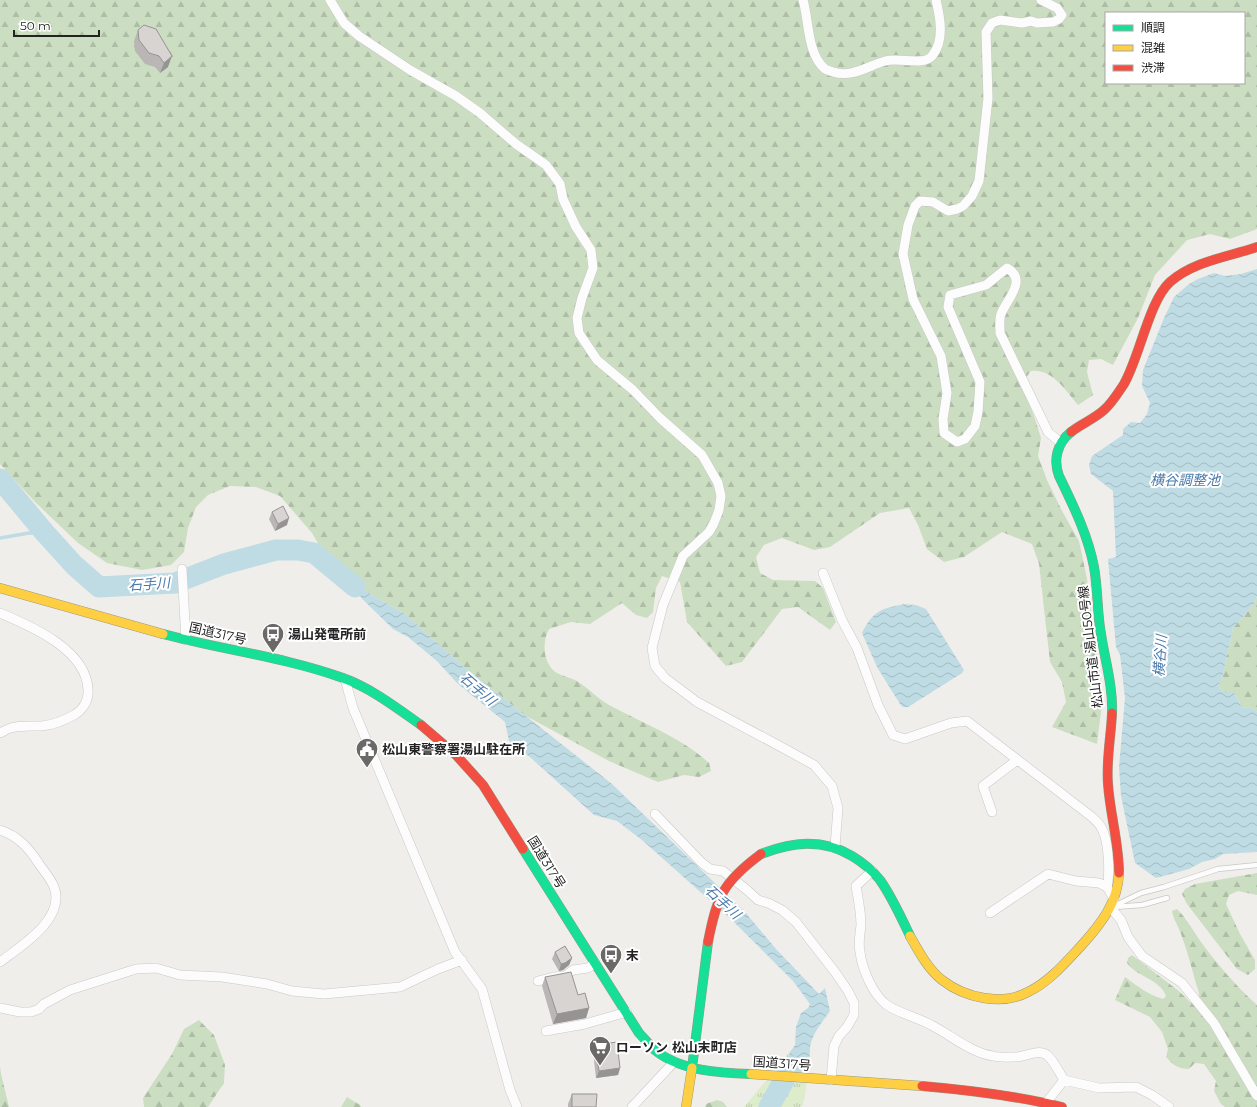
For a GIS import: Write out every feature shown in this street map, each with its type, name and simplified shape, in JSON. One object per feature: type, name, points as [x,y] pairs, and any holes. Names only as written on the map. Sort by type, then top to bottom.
[{"type":"main road","name":"松山市道 湯山50号線","points":[[1112,904],[1118,889],[1119,870],[1117,840],[1110,803],[1108,780],[1108,752],[1111,732],[1112,704],[1108,670],[1099,626],[1094,566],[1088,541],[1057,470],[1056,457],[1061,443],[1074,428],[1102,411],[1126,380],[1160,293],[1171,280],[1191,268],[1208,261],[1257,247]]},
{"type":"main road","name":"国道317号","points":[[0,588],[186,640],[296,664],[344,678],[370,691],[420,725],[456,756],[483,785],[639,1033],[656,1050],[674,1062],[692,1068],[744,1074],[891,1083],[953,1089],[1027,1104],[1046,1103],[1062,1107]]},
{"type":"main road","points":[[686,1107],[708,942],[714,913],[720,894],[729,881],[742,867],[761,854],[778,847],[800,842],[814,842],[835,847],[860,861],[872,870],[882,883],[925,963],[936,975],[950,985],[971,995],[993,1000],[1011,999],[1029,992],[1044,982],[1088,937],[1112,904]]},
{"type":"street","points":[[330,0],[344,23],[359,36],[410,70],[456,96],[480,113],[516,144],[546,165],[560,184],[563,199],[576,227],[591,250],[593,268],[582,298],[577,318],[579,333],[597,360],[633,390],[660,418],[702,455],[718,483],[721,496],[720,510],[714,523],[709,532],[683,556],[663,605],[652,648],[655,666],[666,678],[697,702],[814,765],[832,786],[838,808],[835,847]]},
{"type":"street","points":[[803,0],[806,8],[807,28],[818,61],[825,70],[841,75],[855,73],[886,60],[904,59],[922,62],[931,57],[935,51],[940,32],[940,17],[936,0]]},
{"type":"street","points":[[1041,0],[1057,8],[1062,15],[1059,19],[1053,22],[1037,23],[1031,21],[1022,22],[1000,20],[992,23],[986,32],[988,98],[979,181],[972,196],[963,206],[957,209],[948,211],[933,202],[920,201],[915,206],[908,225],[903,254],[913,299],[942,356],[947,393],[943,419],[944,433],[957,442],[965,439],[975,426],[978,412],[980,382],[948,307],[950,295],[986,285],[1007,268],[1013,272],[1016,278],[1016,288],[1000,316],[1000,333],[1048,432],[1061,443]]},
{"type":"street","points":[[182,568],[186,640]]},
{"type":"street","points":[[823,573],[842,620],[857,648],[878,705],[893,735],[905,739],[951,723],[968,721],[1092,817],[1102,829],[1108,849],[1109,880],[1107,887],[1112,904],[1128,936],[1142,956],[1182,983],[1214,1022],[1257,1096]]},
{"type":"street","points":[[0,613],[23,623],[52,639],[69,653],[80,665],[88,681],[88,695],[85,704],[75,714],[44,726],[12,727],[0,733]]},
{"type":"street","points":[[344,678],[353,708],[455,952],[482,989],[510,1090],[517,1107]]},
{"type":"street","points":[[992,812],[983,786],[1017,760]]},
{"type":"street","points":[[655,814],[701,862],[710,869],[723,871],[758,900],[782,910],[796,922],[836,972],[854,1003],[854,1015],[847,1027],[839,1036],[834,1046],[832,1080]]},
{"type":"street","points":[[0,830],[17,839],[27,847],[54,887],[56,898],[53,912],[46,924],[0,962]]},
{"type":"street","points":[[872,870],[856,886],[861,924],[860,952],[865,969],[877,995],[886,1004],[896,1010],[931,1024],[977,1052],[992,1056],[1006,1057],[1019,1056],[1034,1052],[1046,1054],[1052,1060],[1064,1080],[1099,1088],[1136,1088],[1152,1095],[1169,1107]]},
{"type":"street","points":[[990,913],[1048,874],[1076,881],[1098,883],[1107,887]]},
{"type":"street","points":[[0,1008],[20,1012],[31,1012],[39,1009],[44,1004],[70,990],[136,969],[156,968],[180,975],[222,977],[268,984],[292,991],[324,994],[400,987],[438,969],[462,960]]},
{"type":"street","points":[[538,981],[565,976],[573,970],[588,968],[595,963]]},
{"type":"street","points":[[546,1031],[585,1024],[627,1012]]},
{"type":"street","points":[[632,1107],[674,1062]]},
{"type":"street","points":[[1046,1103],[1064,1080]]},
{"type":"lane","points":[[1112,904],[1141,893],[1218,869],[1257,865]]},
{"type":"lane","points":[[1112,904],[1142,905],[1167,898]]},
{"type":"green space","points":[[0,0],[1257,0],[1257,229],[1230,239],[1210,234],[1187,240],[1155,275],[1138,318],[1113,365],[1101,359],[1089,360],[1087,372],[1093,395],[1078,405],[1058,382],[1046,373],[1031,371],[1021,384],[1041,438],[1038,456],[1047,480],[1079,541],[1087,579],[1103,696],[1097,744],[1052,727],[1066,702],[1062,682],[1050,662],[1039,564],[1032,544],[1002,532],[964,557],[944,562],[927,549],[918,525],[909,508],[880,513],[830,547],[814,550],[782,538],[764,545],[756,557],[760,573],[773,580],[815,581],[823,588],[836,622],[830,630],[798,607],[782,609],[742,662],[726,666],[687,622],[680,582],[662,576],[656,588],[653,612],[647,618],[636,615],[622,603],[590,624],[571,622],[549,629],[545,640],[545,651],[550,667],[554,671],[577,681],[609,705],[674,738],[709,763],[711,771],[699,777],[684,775],[658,782],[609,761],[526,716],[463,666],[405,614],[372,595],[333,569],[312,533],[280,496],[256,487],[230,486],[208,495],[196,507],[188,528],[184,552],[171,565],[142,570],[107,563],[78,543],[35,502],[0,464]]},
{"type":"green space","points":[[1257,596],[1257,712],[1250,707],[1242,708],[1234,692],[1223,692],[1218,686],[1222,679],[1233,628],[1254,604]]},
{"type":"green space","points":[[1257,873],[1257,895],[1238,891],[1229,895],[1226,904],[1240,934],[1255,960],[1255,969],[1248,975],[1237,969],[1187,904],[1182,894],[1185,889],[1195,884]]},
{"type":"green space","points":[[1177,909],[1220,967],[1257,1005],[1257,1107],[1225,1107],[1221,1104],[1214,1091],[1216,1081],[1204,1064],[1195,1063],[1189,1069],[1173,1064],[1166,1057],[1168,1049],[1162,1032],[1150,1017],[1115,1000],[1125,977],[1153,995],[1163,999],[1166,996],[1163,990],[1154,982],[1131,968],[1127,963],[1128,958],[1132,955],[1180,992],[1191,1003],[1199,997],[1187,951],[1172,911]]},
{"type":"green space","points":[[199,1020],[214,1035],[225,1065],[224,1083],[208,1107],[144,1107],[143,1098],[172,1054],[184,1029]]},
{"type":"green space","points":[[790,1052],[778,1089],[810,1055],[805,1096],[802,1107],[744,1107]]},
{"type":"green space","points":[[0,1066],[1,1074],[9,1107],[0,1107]]},
{"type":"green space","points":[[347,1097],[360,1105],[361,1107],[341,1107]]},
{"type":"green space","points":[[717,1100],[723,1102],[727,1107],[705,1107],[706,1104]]},
{"type":"water","name":"横谷調整池","points":[[1257,269],[1257,596],[1254,604],[1233,628],[1222,679],[1218,686],[1223,692],[1234,692],[1242,708],[1250,707],[1257,712],[1257,852],[1223,854],[1215,859],[1202,862],[1189,869],[1156,878],[1135,863],[1121,796],[1119,767],[1125,698],[1120,655],[1116,647],[1108,559],[1116,557],[1113,491],[1091,474],[1089,465],[1092,456],[1123,435],[1123,429],[1131,422],[1140,423],[1147,414],[1150,403],[1142,386],[1143,370],[1174,297],[1189,284],[1214,273],[1225,276],[1241,274]]},
{"type":"water","points":[[333,569],[372,595],[405,614],[463,666],[612,784],[745,912],[776,949],[819,994],[825,988],[830,1011],[813,1037],[810,1055],[778,1090],[790,1052],[795,1045],[796,1027],[801,1013],[808,1008],[810,1004],[793,981],[734,922],[642,840],[617,821],[594,815],[531,758],[509,741],[505,722],[457,683],[437,661],[408,637],[393,629]]},
{"type":"water","points":[[904,604],[916,605],[926,609],[964,670],[962,673],[908,707],[903,707],[900,704],[877,667],[862,633],[870,620],[878,612]]},
{"type":"building","points":[[144,25],[156,29],[172,56],[164,63],[159,56],[149,53],[139,40],[138,30]]},
{"type":"building","points":[[283,506],[289,518],[278,524],[272,512]]},
{"type":"building","points":[[565,946],[572,958],[561,964],[555,952]]},
{"type":"building","points":[[571,972],[578,995],[585,993],[589,1008],[557,1014],[545,977]]},
{"type":"building","points":[[617,1042],[620,1068],[599,1071],[595,1045]]},
{"type":"building","points":[[572,1094],[597,1094],[596,1107],[572,1107]]},
{"type":"waterway","name":"石手川","points":[[0,479],[74,565],[99,587],[175,583],[224,564],[276,550],[298,550],[314,553],[355,587]]},
{"type":"waterway","points":[[0,538],[29,533],[45,533]]},
{"type":"waterway","name":"石手川","points":[[769,1107],[792,1066]]},
{"type":"traffic: fast","points":[[1071,432],[1066,436],[1059,447],[1056,464],[1059,476],[1080,520],[1094,567],[1100,626],[1110,683],[1112,713]]},
{"type":"traffic: fast","points":[[163,634],[276,659],[343,678],[374,693],[421,725]]},
{"type":"traffic: fast","points":[[761,854],[784,847],[818,844],[841,850],[852,856],[867,866],[880,880],[910,936]]},
{"type":"traffic: fast","points":[[523,849],[639,1033],[656,1051],[677,1063],[701,1070],[751,1074]]},
{"type":"traffic: fast","points":[[692,1068],[708,942]]},
{"type":"traffic: slow","points":[[0,588],[163,634]]},
{"type":"traffic: slow","points":[[910,936],[932,971],[951,986],[961,991],[984,998],[1007,999],[1018,996],[1036,988],[1050,978],[1095,930],[1112,904],[1118,884],[1119,873]]},
{"type":"traffic: slow","points":[[686,1107],[692,1068]]},
{"type":"traffic: slow","points":[[751,1074],[922,1086]]},
{"type":"traffic: jam","points":[[1071,432],[1104,410],[1124,384],[1135,359],[1150,315],[1156,302],[1170,282],[1179,275],[1200,264],[1257,247]]},
{"type":"traffic: jam","points":[[1112,713],[1108,775],[1109,795],[1118,851],[1119,873]]},
{"type":"traffic: jam","points":[[421,725],[456,755],[483,785],[523,849]]},
{"type":"traffic: jam","points":[[708,942],[715,913],[724,891],[738,873],[761,854]]},
{"type":"traffic: jam","points":[[922,1086],[993,1094],[1062,1107]]},
{"type":"place","name":"湯山発電所前","points":[[273,654]]},
{"type":"place","name":"松山東警察署湯山駐在所","points":[[367,768]]},
{"type":"place","name":"末","points":[[611,974]]},
{"type":"place","name":"ローソン 松山末町店","points":[[600,1066]]},
{"type":"water label","name":"横谷川","points":[[1160,656]]}]
